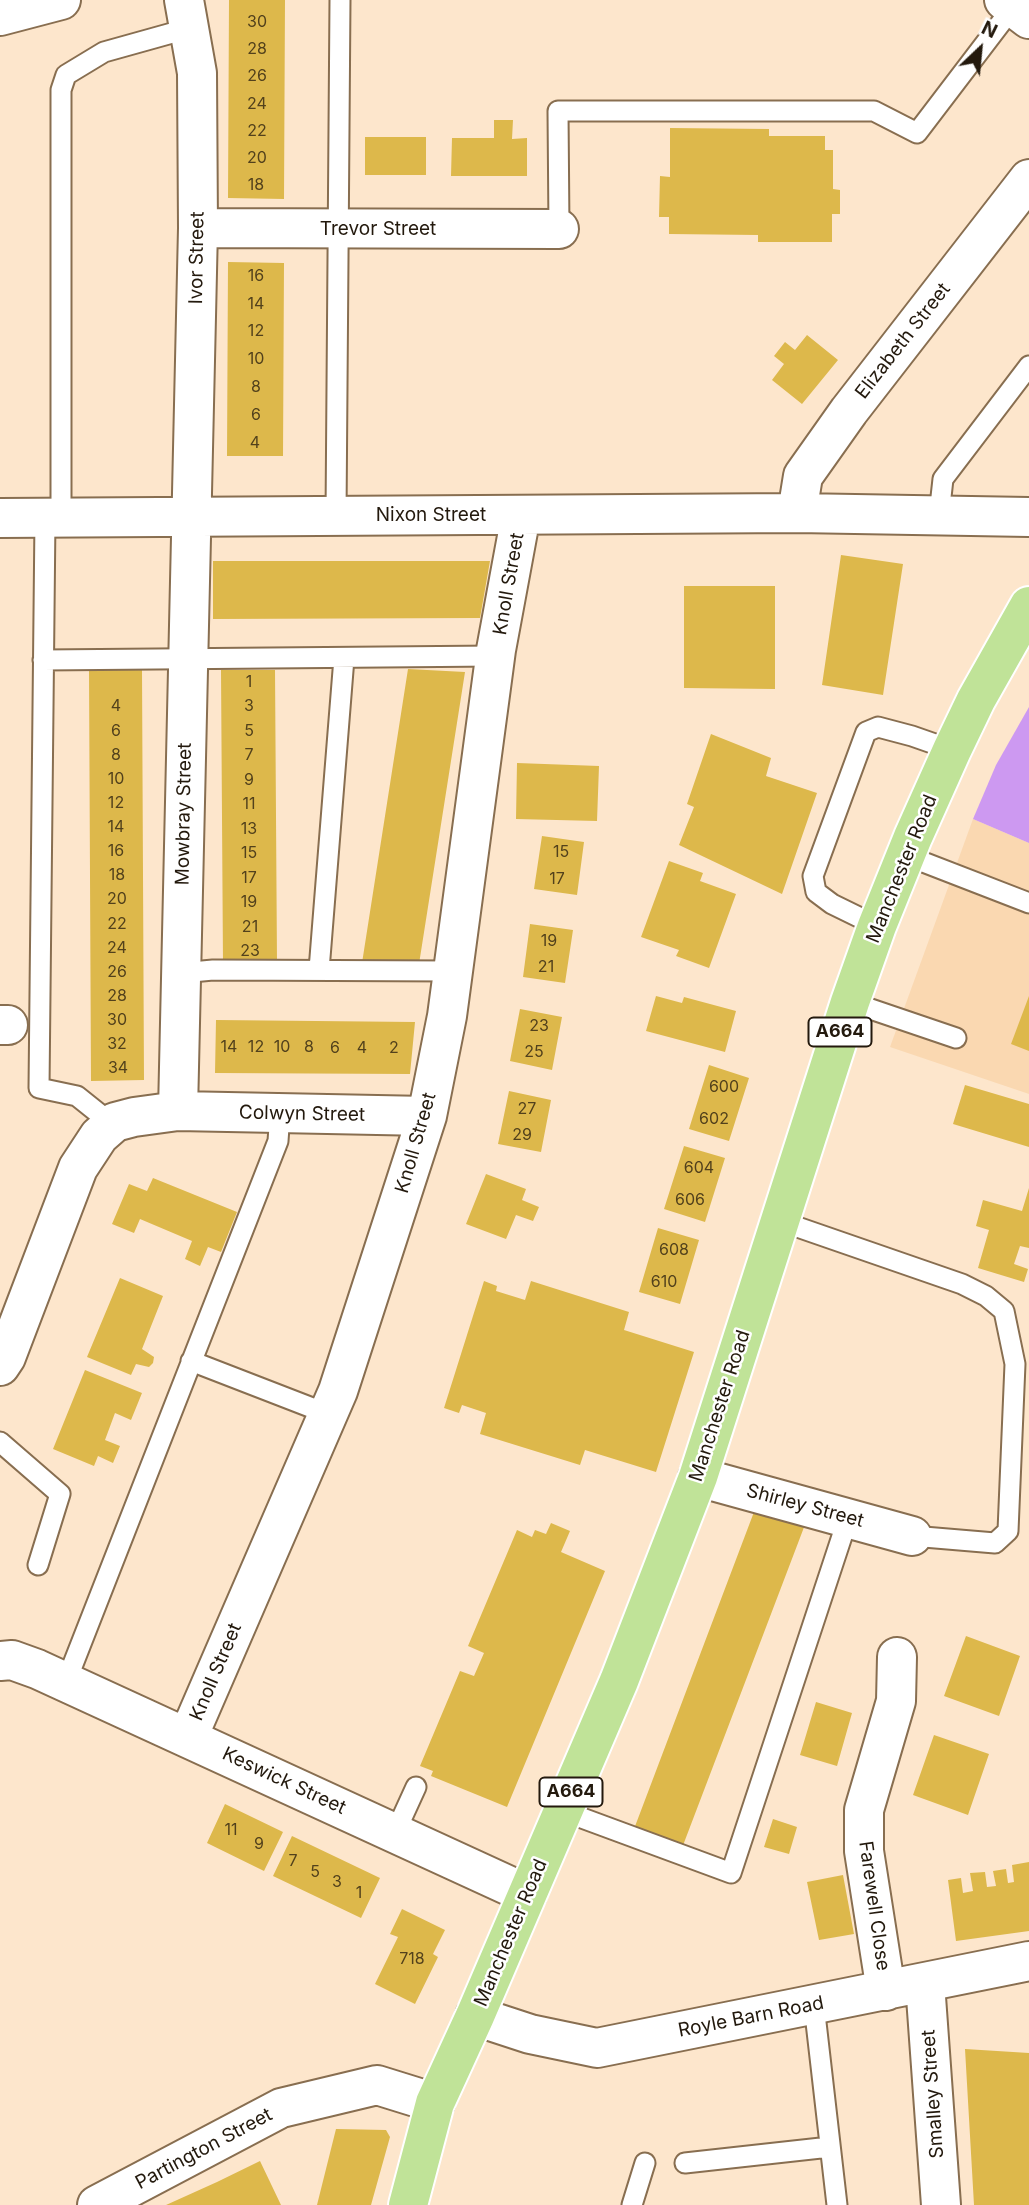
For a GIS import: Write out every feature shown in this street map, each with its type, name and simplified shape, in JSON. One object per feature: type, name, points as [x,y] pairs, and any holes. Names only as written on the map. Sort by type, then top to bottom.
[{"type":"main road","name":"Manchester Road","points":[[408,2205],[435,2103],[619,1681],[698,1477],[850,1002],[877,926],[905,855],[976,700],[1026,618]]},
{"type":"street","points":[[0,16],[61,0]]},
{"type":"street","name":"Ivor Street","points":[[187,14],[197,73],[198,228],[191,516]]},
{"type":"street","name":"Elizabeth Street","points":[[797,513],[803,476],[849,411],[1029,179]]},
{"type":"street","name":"Trevor Street","points":[[198,228],[559,229]]},
{"type":"street","name":"Nixon Street","points":[[0,518],[797,513],[1029,517]]},
{"type":"street","name":"Knoll Street","points":[[188,1737],[338,1391],[427,1116],[447,1016],[496,656],[521,515]]},
{"type":"street","name":"Mowbray Street","points":[[178,1111],[191,516]]},
{"type":"street","name":"Colwyn Street","points":[[112,1124],[134,1117],[178,1111],[427,1116]]},
{"type":"street","points":[[0,1366],[6,1357],[78,1168],[99,1136],[112,1124]]},
{"type":"street","name":"Shirley Street","points":[[698,1477],[912,1536]]},
{"type":"street","name":"Farewell Close","points":[[886,1991],[863,1851],[864,1810],[896,1701],[897,1657]]},
{"type":"street","name":"Keswick Street","points":[[0,1661],[12,1660],[66,1682],[527,1894]]},
{"type":"street","name":"Royle Barn Road","points":[[475,2016],[530,2034],[597,2048],[1029,1961]]},
{"type":"street","name":"Smalley Street","points":[[925,1983],[941,2205]]},
{"type":"street","name":"Partington Street","points":[[97,2205],[281,2108],[377,2085],[435,2103]]},
{"type":"lane","points":[[336,516],[340,0]]},
{"type":"lane","points":[[559,229],[558,111],[874,111],[917,133],[1015,9]]},
{"type":"lane","points":[[112,1124],[77,1096],[39,1088],[43,660],[53,518],[61,90],[66,75],[104,52],[187,14]]},
{"type":"lane","points":[[939,515],[943,479],[1029,366]]},
{"type":"lane","points":[[43,660],[496,656]]},
{"type":"lane","points":[[319,970],[344,657]]},
{"type":"lane","points":[[877,926],[832,904],[816,892],[813,876],[866,732],[878,727],[952,750]]},
{"type":"lane","points":[[905,855],[1029,903]]},
{"type":"lane","points":[[181,973],[213,970],[453,971]]},
{"type":"lane","points":[[850,1002],[956,1038]]},
{"type":"lane","points":[[66,1682],[278,1141],[280,1113]]},
{"type":"lane","points":[[780,1221],[962,1284],[986,1296],[1004,1311],[1015,1364],[1008,1531],[995,1543],[912,1536]]},
{"type":"lane","points":[[191,1361],[328,1414]]},
{"type":"lane","points":[[0,1442],[60,1494],[38,1565]]},
{"type":"lane","points":[[564,1811],[731,1873],[848,1518]]},
{"type":"lane","points":[[395,1833],[416,1787]]},
{"type":"lane","points":[[814,2005],[837,2205]]},
{"type":"lane","points":[[685,2163],[830,2147]]},
{"type":"lane","points":[[632,2205],[645,2163]]},
{"type":"shaded area","points":[[1029,707],[1029,843],[973,819],[996,765]]},
{"type":"shaded area","points":[[973,819],[1029,843],[1029,1094],[890,1047]]},
{"type":"building","points":[[229,0],[285,0],[284,199],[228,198]]},
{"type":"building","points":[[494,120],[513,120],[512,139],[527,138],[527,176],[451,176],[452,138],[494,138]]},
{"type":"building","points":[[670,128],[769,129],[769,136],[825,136],[825,150],[833,150],[833,189],[840,190],[840,214],[832,214],[832,242],[758,242],[758,235],[669,234],[669,217],[659,217],[660,176],[670,177]]},
{"type":"building","points":[[365,137],[426,137],[426,175],[365,175]]},
{"type":"building","points":[[228,262],[284,263],[283,456],[227,456]]},
{"type":"building","points":[[807,335],[838,360],[802,404],[772,380],[784,364],[774,356],[785,342],[795,350]]},
{"type":"building","points":[[841,555],[903,564],[883,695],[822,685]]},
{"type":"building","points":[[213,561],[490,561],[480,618],[213,619]]},
{"type":"building","points":[[684,586],[775,586],[775,689],[684,688]]},
{"type":"building","points":[[408,669],[465,672],[419,964],[362,963]]},
{"type":"building","points":[[89,670],[142,670],[144,1080],[91,1081]]},
{"type":"building","points":[[221,670],[275,670],[277,963],[223,964]]},
{"type":"building","points":[[711,734],[771,758],[766,776],[817,793],[782,894],[679,845],[694,807],[687,804]]},
{"type":"building","points":[[517,763],[599,766],[597,821],[516,819]]},
{"type":"building","points":[[542,836],[584,842],[577,895],[534,889]]},
{"type":"building","points":[[669,861],[703,873],[700,881],[736,894],[709,968],[676,956],[679,950],[641,937]]},
{"type":"building","points":[[530,924],[573,930],[565,983],[523,977]]},
{"type":"building","points":[[656,996],[682,1003],[684,997],[736,1011],[725,1052],[646,1031]]},
{"type":"building","points":[[1029,996],[1029,1051],[1011,1044]]},
{"type":"building","points":[[520,1009],[562,1017],[552,1070],[510,1061]]},
{"type":"building","points":[[216,1020],[415,1022],[410,1074],[215,1073]]},
{"type":"building","points":[[709,1065],[749,1078],[729,1141],[689,1129]]},
{"type":"building","points":[[965,1085],[1029,1104],[1029,1147],[953,1124]]},
{"type":"building","points":[[509,1091],[551,1100],[541,1152],[498,1144]]},
{"type":"building","points":[[684,1146],[725,1158],[705,1222],[664,1209]]},
{"type":"building","points":[[486,1174],[526,1189],[522,1200],[539,1207],[533,1221],[516,1215],[506,1239],[466,1224]]},
{"type":"building","points":[[153,1178],[237,1212],[221,1252],[208,1247],[200,1266],[185,1259],[192,1241],[140,1219],[134,1233],[112,1224],[129,1184],[147,1191]]},
{"type":"building","points":[[1029,1188],[1029,1248],[1020,1246],[1014,1264],[1028,1269],[1024,1282],[978,1268],[989,1230],[976,1226],[983,1200],[1022,1211]]},
{"type":"building","points":[[658,1228],[699,1240],[680,1304],[639,1292]]},
{"type":"building","points":[[120,1278],[163,1296],[142,1349],[154,1357],[153,1363],[149,1367],[136,1364],[131,1375],[87,1357]]},
{"type":"building","points":[[484,1281],[497,1286],[496,1291],[525,1300],[531,1281],[629,1312],[624,1330],[694,1352],[656,1472],[585,1450],[580,1465],[480,1434],[486,1413],[462,1405],[459,1413],[444,1408]]},
{"type":"building","points":[[85,1370],[142,1393],[131,1420],[115,1413],[105,1440],[120,1446],[113,1463],[98,1456],[94,1466],[53,1449]]},
{"type":"building","points":[[757,1504],[806,1522],[682,1848],[634,1829]]},
{"type":"building","points":[[551,1523],[570,1531],[561,1552],[605,1571],[507,1807],[431,1776],[433,1771],[420,1766],[460,1671],[474,1676],[484,1653],[468,1646],[517,1530],[532,1537],[535,1530],[546,1534]]},
{"type":"building","points":[[966,1636],[1020,1656],[999,1716],[944,1696]]},
{"type":"building","points":[[816,1702],[852,1713],[837,1766],[800,1755]]},
{"type":"building","points":[[934,1735],[989,1754],[968,1815],[913,1795]]},
{"type":"building","points":[[225,1804],[283,1832],[264,1871],[207,1843]]},
{"type":"building","points":[[773,1819],[797,1827],[789,1854],[764,1847]]},
{"type":"building","points":[[292,1836],[380,1878],[361,1918],[273,1876]]},
{"type":"building","points":[[1029,1862],[1029,1931],[956,1941],[948,1880],[961,1878],[963,1893],[973,1891],[970,1873],[985,1872],[987,1887],[996,1886],[993,1871],[1006,1869],[1008,1883],[1014,1882],[1012,1865]]},
{"type":"building","points":[[843,1875],[854,1934],[819,1940],[807,1882]]},
{"type":"building","points":[[402,1909],[445,1930],[433,1954],[438,1957],[415,2004],[375,1984],[398,1937],[390,1934]]},
{"type":"building","points":[[965,2049],[1029,2053],[1029,2205],[974,2205]]},
{"type":"building","points":[[336,2129],[386,2130],[390,2137],[371,2205],[317,2205]]},
{"type":"building","points":[[260,2161],[281,2205],[166,2205],[217,2182]]}]
